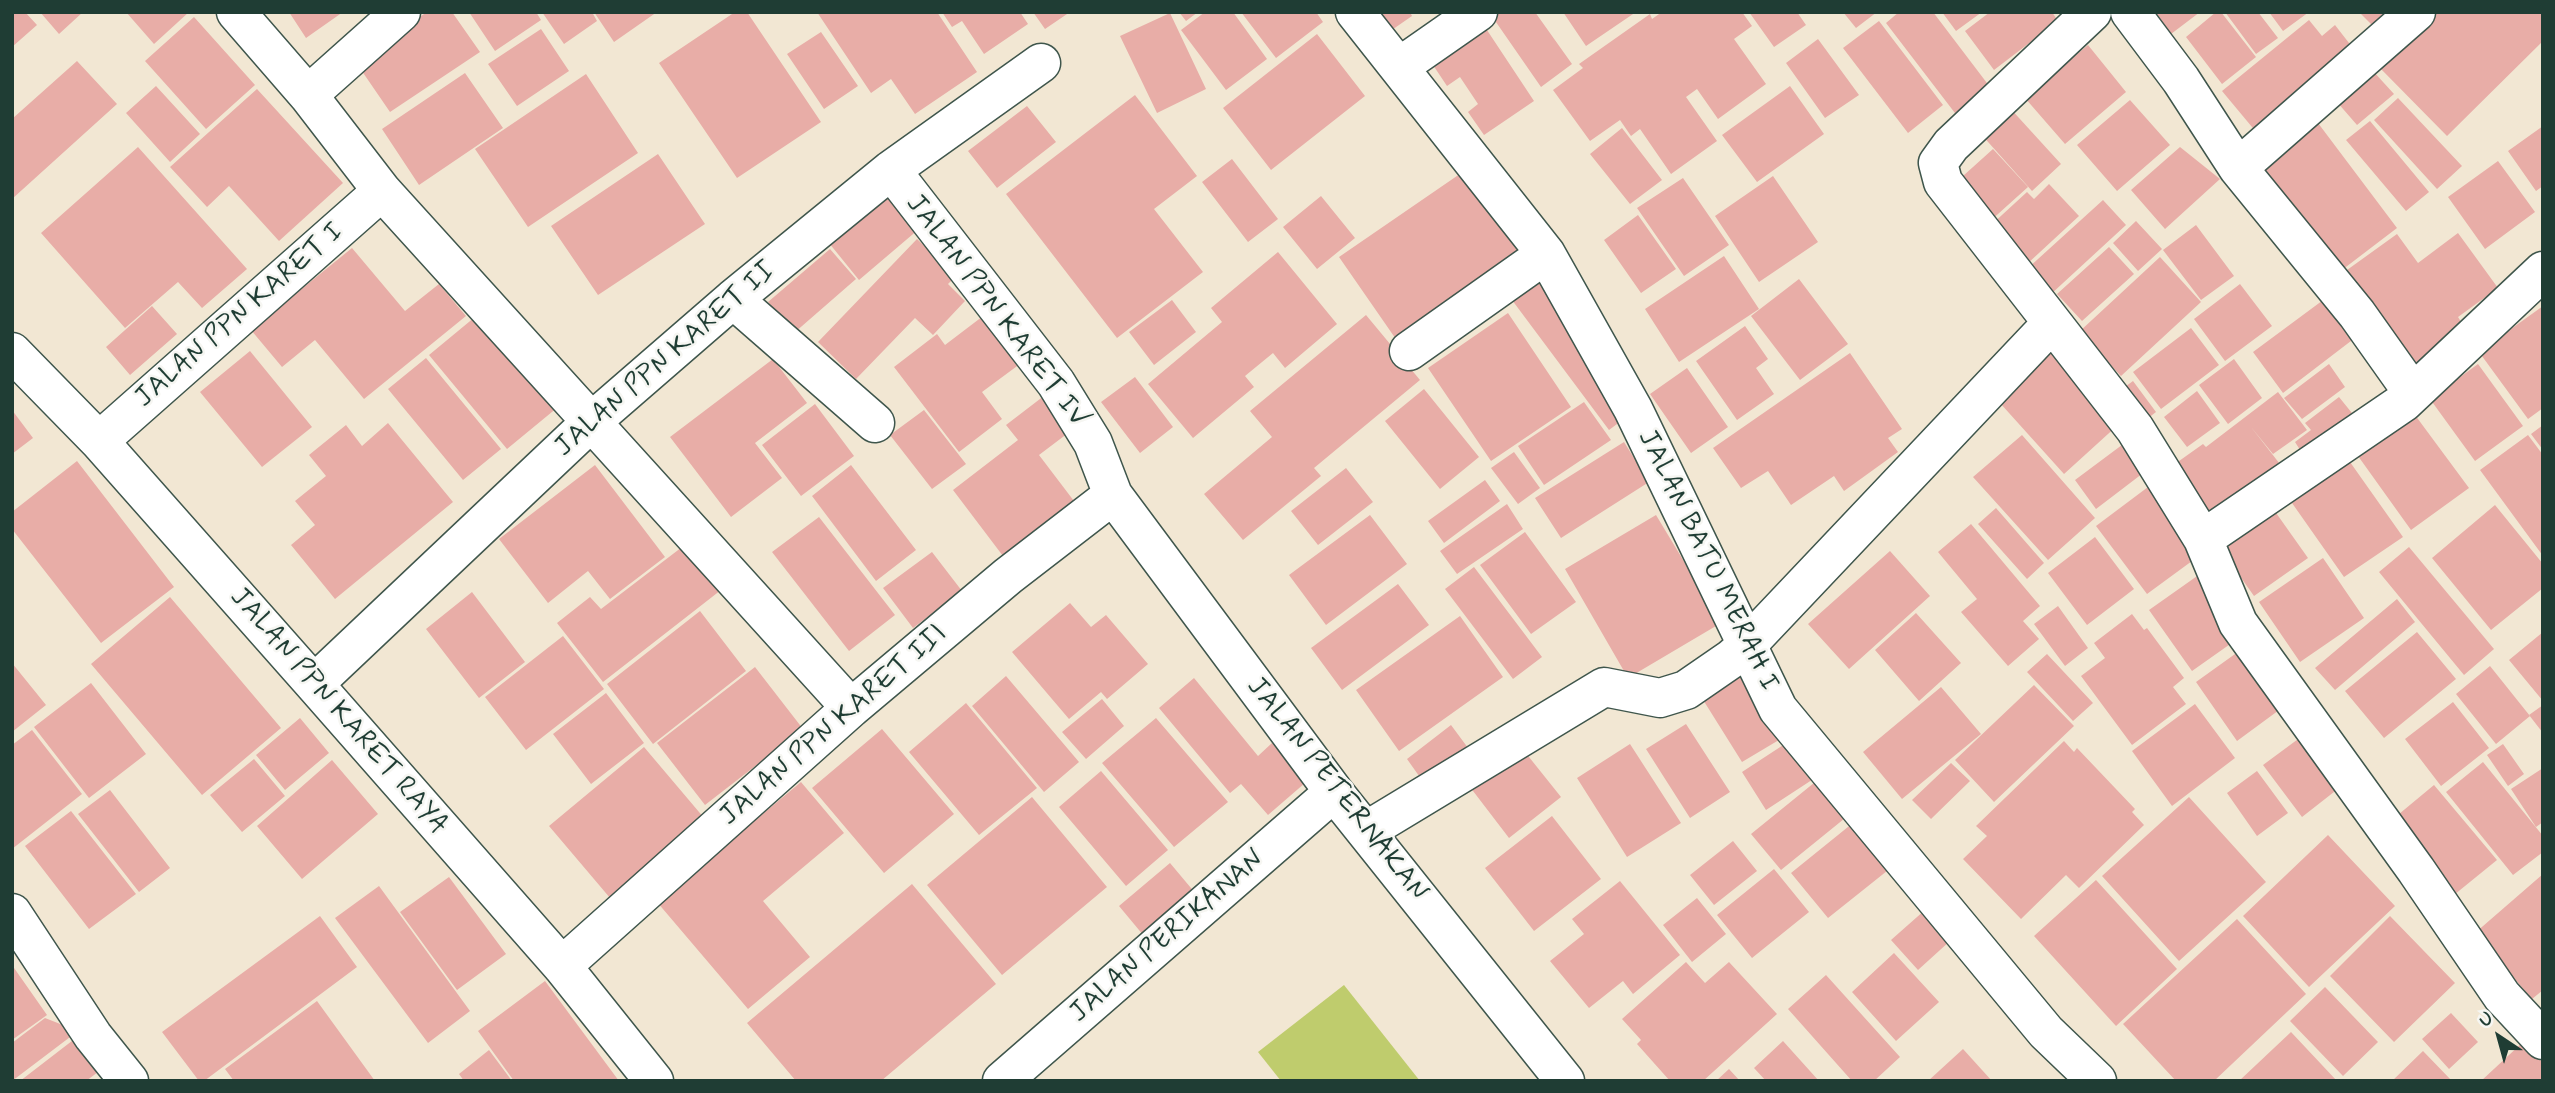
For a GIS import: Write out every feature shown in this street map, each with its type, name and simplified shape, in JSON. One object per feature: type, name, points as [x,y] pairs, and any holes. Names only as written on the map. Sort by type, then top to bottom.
[{"type":"street","points":[[236,12],[308,95],[382,191],[851,708]]},
{"type":"street","points":[[308,95],[401,12]]},
{"type":"street","name":"JALAN BATU MERAH I","points":[[1355,12],[1546,254],[1633,409],[1778,709],[2046,1032],[2097,1081]]},
{"type":"street","points":[[1399,67],[1478,12]]},
{"type":"street","points":[[2092,12],[1951,145],[1938,163],[1943,182],[2135,429],[2203,539],[2238,623],[2378,816],[2502,996],[2543,1040]]},
{"type":"street","points":[[2130,12],[2182,80],[2238,168],[2357,314],[2413,393]]},
{"type":"street","points":[[2238,168],[2416,12]]},
{"type":"street","name":"JALAN PPN KARET II","points":[[314,684],[590,423],[733,299],[891,170],[1041,63]]},
{"type":"street","name":"JALAN PPN KARET IV","points":[[891,170],[1056,383],[1093,443],[1113,495]]},
{"type":"street","name":"JALAN PPN KARET I","points":[[99,441],[382,191]]},
{"type":"street","points":[[1409,351],[1546,254]]},
{"type":"street","points":[[2203,539],[2404,402],[2543,271]]},
{"type":"street","points":[[733,299],[875,423]]},
{"type":"street","points":[[1366,831],[1604,687],[1660,698],[1686,691],[1747,645],[2052,323]]},
{"type":"street","name":"JALAN PPN KARET RAYA","points":[[12,352],[99,441],[314,684],[562,966],[654,1081]]},
{"type":"street","name":"JALAN PPN KARET III","points":[[562,966],[851,708],[1008,576],[1113,495]]},
{"type":"street","name":"JALAN PETERNAKAN","points":[[1113,495],[1334,792],[1565,1081]]},
{"type":"street","name":"JALAN PERIKANAN","points":[[1002,1081],[1334,792]]},
{"type":"street","points":[[12,913],[93,1036],[129,1081]]},
{"type":"green space","points":[[1344,985],[1420,1081],[1281,1081],[1258,1052]]},
{"type":"building","points":[[12,12],[25,12],[37,25],[12,47]]},
{"type":"building","points":[[40,12],[83,12],[59,34]]},
{"type":"building","points":[[126,12],[189,12],[154,44]]},
{"type":"building","points":[[289,12],[343,12],[306,38]]},
{"type":"building","points":[[427,12],[452,12],[480,52],[390,112],[355,61]]},
{"type":"building","points":[[469,12],[536,12],[541,20],[495,51]]},
{"type":"building","points":[[542,12],[592,12],[597,21],[564,44]]},
{"type":"building","points":[[594,12],[657,12],[614,42]]},
{"type":"building","points":[[735,12],[747,12],[821,122],[737,178],[659,63]]},
{"type":"building","points":[[817,12],[937,12],[977,72],[915,114],[891,79],[871,93]]},
{"type":"building","points":[[942,12],[1020,12],[1028,24],[984,54],[962,21],[952,27]]},
{"type":"building","points":[[1033,12],[1070,12],[1045,29]]},
{"type":"building","points":[[1179,12],[1198,12],[1186,21]]},
{"type":"building","points":[[1205,12],[1233,12],[1267,59],[1226,90],[1181,30]]},
{"type":"building","points":[[1241,12],[1316,12],[1323,22],[1276,58]]},
{"type":"building","points":[[1371,12],[1410,12],[1412,16],[1386,34]]},
{"type":"building","points":[[1489,12],[1535,12],[1572,64],[1541,87]]},
{"type":"building","points":[[1563,12],[1636,12],[1586,46]]},
{"type":"building","points":[[1662,12],[1742,12],[1752,26],[1734,39],[1766,84],[1718,119],[1697,89],[1686,97],[1717,141],[1671,174],[1640,129],[1631,136],[1620,120],[1590,141],[1553,90],[1583,68],[1579,64],[1650,14],[1652,19]]},
{"type":"building","points":[[1749,12],[1797,12],[1806,25],[1774,47]]},
{"type":"building","points":[[1843,12],[1877,12],[1856,28]]},
{"type":"building","points":[[1899,12],[1933,12],[1993,91],[1958,117],[1886,23]]},
{"type":"building","points":[[1942,12],[1982,12],[1956,31]]},
{"type":"building","points":[[1990,12],[2052,12],[2058,21],[1994,70],[1965,31]]},
{"type":"building","points":[[2155,12],[2200,12],[2171,34]]},
{"type":"building","points":[[2216,12],[2221,12],[2256,57],[2222,84],[2186,37]]},
{"type":"building","points":[[2225,12],[2258,12],[2278,38],[2256,54]]},
{"type":"building","points":[[2269,12],[2309,12],[2283,31]]},
{"type":"building","points":[[2359,12],[2412,12],[2385,38]]},
{"type":"building","points":[[2436,12],[2543,14],[2543,41],[2447,136],[2380,68]]},
{"type":"building","points":[[1170,13],[1206,89],[1157,113],[1120,36]]},
{"type":"building","points":[[194,17],[255,85],[206,129],[145,61]]},
{"type":"building","points":[[1479,18],[1534,101],[1484,135],[1468,112],[1478,104],[1460,77],[1447,86],[1425,53]]},
{"type":"building","points":[[2309,20],[2322,36],[2335,25],[2356,52],[2257,133],[2222,91]]},
{"type":"building","points":[[1879,21],[1943,105],[1908,133],[1843,48]]},
{"type":"building","points":[[541,29],[569,71],[517,106],[488,64]]},
{"type":"building","points":[[821,32],[858,86],[824,109],[787,54]]},
{"type":"building","points":[[1317,34],[1365,96],[1271,170],[1223,108]]},
{"type":"building","points":[[1818,39],[1859,95],[1825,118],[1786,63]]},
{"type":"building","points":[[2088,45],[2126,92],[2065,144],[2025,98]]},
{"type":"building","points":[[77,61],[117,104],[12,199],[12,119]]},
{"type":"building","points":[[2373,71],[2394,94],[2357,125],[2337,102]]},
{"type":"building","points":[[465,73],[503,128],[419,185],[382,129]]},
{"type":"building","points":[[586,74],[638,153],[528,227],[475,149]]},
{"type":"building","points":[[156,86],[200,134],[170,162],[126,113]]},
{"type":"building","points":[[1790,86],[1824,134],[1757,182],[1722,135]]},
{"type":"building","points":[[257,89],[343,183],[279,241],[229,186],[207,207],[170,167]]},
{"type":"building","points":[[1135,95],[1197,176],[1154,209],[1203,272],[1117,338],[1006,194]]},
{"type":"building","points":[[2398,98],[2462,166],[2437,189],[2374,120]]},
{"type":"building","points":[[2130,100],[2170,145],[2117,191],[2077,145]]},
{"type":"building","points":[[1027,106],[1056,142],[997,188],[968,151]]},
{"type":"building","points":[[2009,107],[2061,164],[2032,191],[1980,133]]},
{"type":"building","points":[[2370,121],[2429,192],[2406,211],[2346,140]]},
{"type":"building","points":[[2318,123],[2397,228],[2338,273],[2259,167]]},
{"type":"building","points":[[2543,126],[2543,186],[2536,191],[2508,151]]},
{"type":"building","points":[[1622,128],[1662,180],[1630,204],[1590,154]]},
{"type":"building","points":[[138,147],[247,269],[202,308],[178,282],[125,328],[41,233]]},
{"type":"building","points":[[2180,147],[2220,179],[2165,229],[2131,190]]},
{"type":"building","points":[[1993,149],[2028,187],[1988,223],[1953,185]]},
{"type":"building","points":[[658,154],[705,224],[598,295],[551,226]]},
{"type":"building","points":[[1232,159],[1278,219],[1248,242],[1202,182]]},
{"type":"building","points":[[2498,161],[2535,212],[2485,249],[2448,197]]},
{"type":"building","points":[[1470,167],[1531,254],[1400,345],[1339,257]]},
{"type":"building","points":[[1773,176],[1818,242],[1759,282],[1715,216]]},
{"type":"building","points":[[1683,178],[1729,245],[1684,276],[1637,208]]},
{"type":"building","points":[[2049,184],[2079,216],[2026,265],[1990,226],[2027,192],[2034,199]]},
{"type":"building","points":[[896,186],[926,223],[859,280],[829,243]]},
{"type":"building","points":[[1321,196],[1355,238],[1317,269],[1283,227]]},
{"type":"building","points":[[2103,200],[2126,225],[2050,295],[2027,269]]},
{"type":"building","points":[[1638,215],[1676,269],[1641,293],[1604,240]]},
{"type":"building","points":[[2136,221],[2162,249],[2138,271],[2113,243]]},
{"type":"building","points":[[2196,225],[2234,276],[2201,300],[2163,250]]},
{"type":"building","points":[[2458,233],[2498,288],[2458,317],[2465,328],[2416,365],[2347,270],[2397,234],[2418,263]]},
{"type":"building","points":[[917,239],[956,276],[948,284],[965,301],[933,335],[915,318],[856,379],[818,342]]},
{"type":"building","points":[[2109,247],[2134,274],[2082,321],[2057,294]]},
{"type":"building","points":[[352,248],[405,311],[439,284],[466,316],[364,399],[315,340],[282,367],[251,330]]},
{"type":"building","points":[[830,249],[856,279],[794,333],[768,302]]},
{"type":"building","points":[[1278,252],[1337,324],[1285,368],[1273,353],[1245,376],[1254,387],[1193,438],[1148,384],[1222,322],[1211,308]]},
{"type":"building","points":[[1724,256],[1759,309],[1679,362],[1645,309]]},
{"type":"building","points":[[2160,257],[2201,302],[2121,376],[2079,332]]},
{"type":"building","points":[[1548,269],[1629,415],[1609,430],[1512,300]]},
{"type":"building","points":[[1799,279],[1848,344],[1800,380],[1751,316]]},
{"type":"building","points":[[2240,284],[2272,326],[2225,361],[2194,319]]},
{"type":"building","points":[[2334,292],[2364,331],[2283,393],[2253,352]]},
{"type":"building","points":[[1172,300],[1196,332],[1154,365],[1129,332]]},
{"type":"building","points":[[152,306],[177,334],[130,375],[106,347]]},
{"type":"building","points":[[2543,306],[2543,408],[2528,419],[2479,352]]},
{"type":"building","points":[[991,310],[1028,358],[982,392],[1002,419],[959,452],[894,367],[937,334],[945,345]]},
{"type":"building","points":[[481,312],[558,407],[507,449],[429,355]]},
{"type":"building","points":[[1508,313],[1571,407],[1491,461],[1428,368]]},
{"type":"building","points":[[1366,315],[1420,380],[1314,468],[1321,476],[1243,540],[1204,494],[1272,437],[1250,411]]},
{"type":"building","points":[[1745,326],[1768,359],[1756,368],[1774,394],[1737,420],[1696,361]]},
{"type":"building","points":[[2191,328],[2219,365],[2161,409],[2133,372]]},
{"type":"building","points":[[2047,343],[2119,424],[2064,474],[1991,393]]},
{"type":"building","points":[[250,351],[312,427],[262,467],[200,392]]},
{"type":"building","points":[[1850,353],[1902,429],[1888,438],[1898,452],[1844,491],[1834,476],[1791,505],[1768,471],[1741,488],[1713,448]]},
{"type":"building","points":[[426,358],[501,449],[463,480],[388,389]]},
{"type":"building","points":[[773,359],[807,403],[755,443],[782,478],[731,517],[670,437]]},
{"type":"building","points":[[2234,359],[2262,398],[2228,424],[2199,385]]},
{"type":"building","points":[[2329,364],[2345,387],[2302,419],[2284,398]]},
{"type":"building","points":[[2478,364],[2523,426],[2475,461],[2430,399]]},
{"type":"building","points":[[1687,368],[1728,427],[1691,453],[1650,394]]},
{"type":"building","points":[[1135,377],[1173,427],[1140,453],[1101,402]]},
{"type":"building","points":[[2133,381],[2156,412],[2138,426],[2114,395]]},
{"type":"building","points":[[1053,389],[1080,424],[1039,455],[1077,505],[1006,560],[953,490],[1018,440],[1006,425]]},
{"type":"building","points":[[1424,389],[1479,457],[1440,489],[1385,421]]},
{"type":"building","points":[[2197,391],[2220,423],[2187,447],[2164,417]]},
{"type":"building","points":[[2278,392],[2307,430],[2273,454],[2251,427],[2283,468],[2208,529],[2165,471],[2203,444],[2206,447]]},
{"type":"building","points":[[2339,397],[2360,423],[2302,453],[2295,442],[2311,430],[2305,423]]},
{"type":"building","points":[[1584,402],[1611,440],[1544,485],[1518,446]]},
{"type":"building","points":[[815,404],[854,456],[801,496],[762,445]]},
{"type":"building","points":[[12,410],[33,438],[12,454]]},
{"type":"building","points":[[924,410],[966,464],[932,489],[890,435]]},
{"type":"building","points":[[2415,415],[2469,488],[2411,530],[2358,456]]},
{"type":"building","points":[[388,423],[453,502],[335,599],[291,545],[315,525],[295,501],[326,476],[309,455],[346,425],[362,446]]},
{"type":"building","points":[[2543,425],[2543,450],[2531,434]]},
{"type":"building","points":[[2022,435],[2095,518],[2048,560],[1973,477]]},
{"type":"building","points":[[2528,435],[2543,455],[2543,556],[2480,470]]},
{"type":"building","points":[[2134,436],[2155,464],[2096,509],[2075,480]]},
{"type":"building","points":[[1624,442],[1649,482],[1561,538],[1535,498]]},
{"type":"building","points":[[1514,452],[1540,488],[1518,504],[1491,468]]},
{"type":"building","points":[[77,461],[174,587],[101,643],[12,529],[12,512]]},
{"type":"building","points":[[2350,462],[2403,537],[2344,577],[2292,503]]},
{"type":"building","points":[[595,465],[665,557],[610,599],[588,571],[548,603],[499,539]]},
{"type":"building","points":[[851,465],[916,550],[876,581],[812,496]]},
{"type":"building","points":[[1346,468],[1373,502],[1318,545],[1291,511]]},
{"type":"building","points":[[1485,480],[1500,501],[1444,543],[1428,521]]},
{"type":"building","points":[[2156,481],[2207,550],[2147,594],[2096,526]]},
{"type":"building","points":[[1507,504],[1523,529],[1457,574],[1440,551]]},
{"type":"building","points":[[2495,505],[2543,564],[2543,588],[2491,630],[2432,558]]},
{"type":"building","points":[[1996,508],[2044,563],[2027,579],[1978,524]]},
{"type":"building","points":[[2274,510],[2308,558],[2254,596],[2220,548]]},
{"type":"building","points":[[1370,515],[1407,564],[1326,625],[1289,575]]},
{"type":"building","points":[[1656,515],[1721,623],[1628,678],[1565,569]]},
{"type":"building","points":[[819,517],[895,615],[849,651],[772,552]]},
{"type":"building","points":[[1971,524],[2040,606],[2023,621],[2039,639],[2008,666],[1961,612],[1977,599],[1938,552]]},
{"type":"building","points":[[1525,532],[1576,602],[1531,634],[1480,565]]},
{"type":"building","points":[[2095,537],[2134,589],[2087,625],[2048,573]]},
{"type":"building","points":[[686,544],[721,590],[603,682],[557,623],[590,597],[601,609]]},
{"type":"building","points":[[2409,547],[2494,649],[2464,675],[2379,572]]},
{"type":"building","points":[[1890,551],[1930,596],[1849,669],[1808,624]]},
{"type":"building","points":[[932,552],[962,591],[913,628],[883,588]]},
{"type":"building","points":[[2323,558],[2364,618],[2300,662],[2259,602]]},
{"type":"building","points":[[1474,567],[1542,657],[1513,679],[1445,589]]},
{"type":"building","points":[[2200,574],[2243,635],[2192,671],[2149,610]]},
{"type":"building","points":[[1398,584],[1429,625],[1342,690],[1311,648]]},
{"type":"building","points":[[472,592],[525,662],[479,698],[426,629]]},
{"type":"building","points":[[170,597],[281,728],[202,795],[91,664]]},
{"type":"building","points":[[2397,599],[2415,622],[2335,690],[2315,668]]},
{"type":"building","points":[[1070,603],[1091,627],[1106,615],[1148,664],[1107,699],[1101,692],[1069,719],[1012,652]]},
{"type":"building","points":[[2058,606],[2088,648],[2065,666],[2034,624]]},
{"type":"building","points":[[700,611],[746,671],[653,744],[607,684]]},
{"type":"building","points":[[1916,613],[1961,663],[1919,701],[1875,650]]},
{"type":"building","points":[[2132,614],[2144,630],[2147,628],[2184,678],[2173,687],[2186,704],[2132,745],[2081,676],[2105,658],[2094,643]]},
{"type":"building","points":[[1460,616],[1503,677],[1399,751],[1356,690]]},
{"type":"building","points":[[2417,632],[2456,679],[2384,738],[2345,691]]},
{"type":"building","points":[[2543,632],[2543,701],[2509,660]]},
{"type":"building","points":[[563,636],[604,689],[526,750],[485,697]]},
{"type":"building","points":[[2249,644],[2290,702],[2237,741],[2196,682]]},
{"type":"building","points":[[2047,654],[2093,703],[2073,721],[2027,672]]},
{"type":"building","points":[[1744,658],[1789,734],[1742,762],[1695,687]]},
{"type":"building","points":[[12,663],[46,705],[12,732]]},
{"type":"building","points":[[2490,666],[2530,716],[2496,744],[2456,694]]},
{"type":"building","points":[[755,667],[803,729],[705,805],[657,743]]},
{"type":"building","points":[[1006,676],[1079,762],[1044,792],[972,706]]},
{"type":"building","points":[[1194,678],[1258,756],[1272,743],[1305,783],[1268,815],[1241,784],[1230,793],[1159,708]]},
{"type":"building","points":[[91,683],[146,754],[89,798],[34,727]]},
{"type":"building","points":[[2034,685],[2074,726],[1994,802],[1955,760]]},
{"type":"building","points":[[1941,687],[1981,734],[1902,799],[1863,752]]},
{"type":"building","points":[[606,693],[644,743],[591,784],[553,734]]},
{"type":"building","points":[[1102,699],[1124,726],[1086,759],[1062,732]]},
{"type":"building","points":[[2453,702],[2489,748],[2441,786],[2405,739]]},
{"type":"building","points":[[966,703],[1037,788],[979,835],[909,752]]},
{"type":"building","points":[[2195,704],[2235,758],[2172,806],[2132,751]]},
{"type":"building","points":[[2543,705],[2543,733],[2529,715]]},
{"type":"building","points":[[300,718],[329,753],[285,790],[256,755]]},
{"type":"building","points":[[1156,718],[1228,802],[1174,847],[1102,763]]},
{"type":"building","points":[[1686,724],[1730,792],[1690,818],[1646,749]]},
{"type":"building","points":[[1451,725],[1474,756],[1429,790],[1407,759]]},
{"type":"building","points":[[882,729],[954,814],[884,873],[812,788]]},
{"type":"building","points":[[32,730],[82,794],[12,849],[12,745]]},
{"type":"building","points":[[2309,731],[2348,781],[2302,817],[2263,765]]},
{"type":"building","points":[[1797,736],[1821,774],[1766,810],[1742,772]]},
{"type":"building","points":[[2064,741],[2074,752],[2077,748],[2135,809],[2132,812],[2144,825],[2079,888],[2066,875],[2021,919],[1963,859],[1987,836],[1976,826]]},
{"type":"building","points":[[1630,744],[1681,823],[1627,857],[1577,778]]},
{"type":"building","points":[[2503,744],[2524,774],[2508,786],[2487,755]]},
{"type":"building","points":[[644,747],[710,825],[616,905],[549,826]]},
{"type":"building","points":[[1521,747],[1561,797],[1509,838],[1470,787]]},
{"type":"building","points":[[254,759],[285,796],[242,832],[210,795]]},
{"type":"building","points":[[332,760],[378,814],[302,879],[257,826]]},
{"type":"building","points":[[2483,762],[2543,836],[2543,852],[2513,875],[2446,792]]},
{"type":"building","points":[[1951,763],[1970,781],[1931,819],[1912,800]]},
{"type":"building","points":[[2543,768],[2543,822],[2536,827],[2511,789]]},
{"type":"building","points":[[1101,771],[1168,850],[1126,886],[1059,807]]},
{"type":"building","points":[[2257,771],[2288,813],[2257,836],[2227,793]]},
{"type":"building","points":[[1825,774],[1855,810],[1781,870],[1751,834]]},
{"type":"building","points":[[801,782],[844,833],[763,901],[810,957],[748,1009],[657,902]]},
{"type":"building","points":[[2434,785],[2497,860],[2449,899],[2387,824]]},
{"type":"building","points":[[110,790],[170,868],[139,892],[78,814]]},
{"type":"building","points":[[1032,797],[1107,887],[1002,975],[927,885]]},
{"type":"building","points":[[2189,797],[2266,882],[2179,961],[2102,876]]},
{"type":"building","points":[[71,811],[136,894],[89,929],[25,846]]},
{"type":"building","points":[[1864,814],[1902,859],[1828,918],[1791,873]]},
{"type":"building","points":[[1552,816],[1601,879],[1534,931],[1485,868]]},
{"type":"building","points":[[2328,835],[2395,906],[2309,987],[2243,916]]},
{"type":"building","points":[[1733,841],[1757,871],[1714,905],[1690,875]]},
{"type":"building","points":[[1170,863],[1196,894],[1144,936],[1119,906]]},
{"type":"building","points":[[1774,869],[1809,912],[1752,958],[1717,915]]},
{"type":"building","points":[[2543,874],[2543,990],[2532,999],[2475,933]]},
{"type":"building","points":[[449,877],[506,954],[457,990],[400,912]]},
{"type":"building","points":[[2096,880],[2177,969],[2116,1026],[2034,936]]},
{"type":"building","points":[[1620,881],[1680,955],[1633,994],[1623,981],[1589,1008],[1550,961],[1584,934],[1572,919]]},
{"type":"building","points":[[912,884],[996,984],[881,1081],[796,1081],[747,1023]]},
{"type":"building","points":[[379,886],[470,1011],[428,1043],[335,918]]},
{"type":"building","points":[[1697,898],[1726,934],[1692,962],[1663,925]]},
{"type":"building","points":[[1934,902],[1961,931],[1918,970],[1891,940]]},
{"type":"building","points":[[320,916],[357,967],[204,1081],[199,1081],[162,1032]]},
{"type":"building","points":[[2390,916],[2455,983],[2394,1042],[2330,976]]},
{"type":"building","points":[[2237,919],[2306,994],[2214,1081],[2176,1081],[2123,1024]]},
{"type":"building","points":[[1894,953],[1939,1002],[1896,1041],[1852,992]]},
{"type":"building","points":[[1686,962],[1705,983],[1729,962],[1777,1014],[1703,1081],[1670,1081],[1637,1044],[1641,1040],[1622,1019]]},
{"type":"building","points":[[12,965],[47,1015],[12,1040]]},
{"type":"building","points":[[1826,975],[1900,1057],[1874,1081],[1852,1081],[1788,1009]]},
{"type":"building","points":[[545,981],[619,1081],[514,1081],[478,1031]]},
{"type":"building","points":[[2325,987],[2378,1042],[2343,1076],[2290,1021]]},
{"type":"building","points":[[317,1001],[375,1081],[234,1081],[225,1069]]},
{"type":"building","points":[[2451,1013],[2478,1042],[2449,1069],[2422,1039]]},
{"type":"building","points":[[45,1018],[78,1031],[12,1081],[12,1043]]},
{"type":"building","points":[[2291,1032],[2337,1081],[2239,1081]]},
{"type":"building","points":[[81,1034],[106,1066],[86,1081],[20,1081]]},
{"type":"building","points":[[1783,1041],[1819,1081],[1766,1081],[1754,1068]]},
{"type":"building","points":[[2523,1042],[2543,1063],[2541,1081],[2481,1081]]},
{"type":"building","points":[[1963,1049],[1992,1081],[1928,1081]]},
{"type":"building","points":[[489,1050],[512,1081],[464,1081],[459,1074]]},
{"type":"building","points":[[2423,1051],[2452,1081],[2392,1081]]},
{"type":"building","points":[[1729,1069],[1740,1081],[1716,1081]]}]
